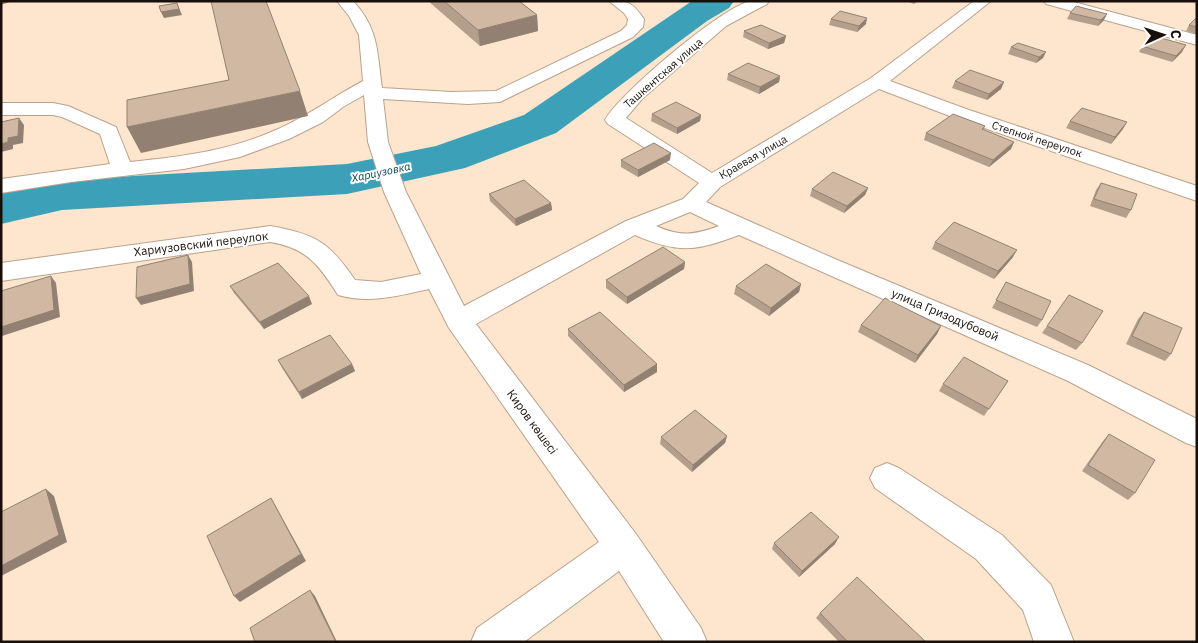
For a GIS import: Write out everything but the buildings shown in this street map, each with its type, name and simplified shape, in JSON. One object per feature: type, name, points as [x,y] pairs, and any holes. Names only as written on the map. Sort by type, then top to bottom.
[{"type":"street","points":[[344,1],[356,14],[367,35],[371,88]]},
{"type":"street","points":[[1,186],[71,175],[184,163],[232,153],[282,135],[316,118],[336,103],[371,88],[460,99],[500,96],[627,34],[635,27],[636,19],[630,10],[616,1]]},
{"type":"street","name":"Ташкентская улица","points":[[712,182],[615,120],[619,112],[635,95],[720,23],[762,1]]},
{"type":"street","name":"Краевая улица","points":[[459,320],[634,226],[691,204],[712,182],[877,82],[984,1]]},
{"type":"street","points":[[1051,1],[1197,40]]},
{"type":"street","name":"Степной переулок","points":[[877,82],[962,114],[1197,194]]},
{"type":"street","name":"Киров көшесі","points":[[371,88],[378,142],[395,192],[436,279],[459,320],[623,546],[687,642]]},
{"type":"street","points":[[1,109],[53,109],[68,112],[109,130],[122,169]]},
{"type":"street","name":"улица Гризодубовой","points":[[691,204],[826,266],[1078,373],[1197,434]]},
{"type":"street","points":[[634,226],[667,239],[682,242],[696,240],[740,226]]},
{"type":"street","name":"Хариузовский переулок","points":[[1,272],[270,234],[292,237],[313,246],[333,268],[346,289],[381,291],[436,279]]},
{"type":"street","points":[[887,478],[989,547],[1038,598],[1054,642]]},
{"type":"street","points":[[491,642],[623,546]]},
{"type":"waterway","name":"Хариузовка","points":[[1,208],[62,195],[347,179],[448,158],[540,124],[695,14],[717,1]]}]
